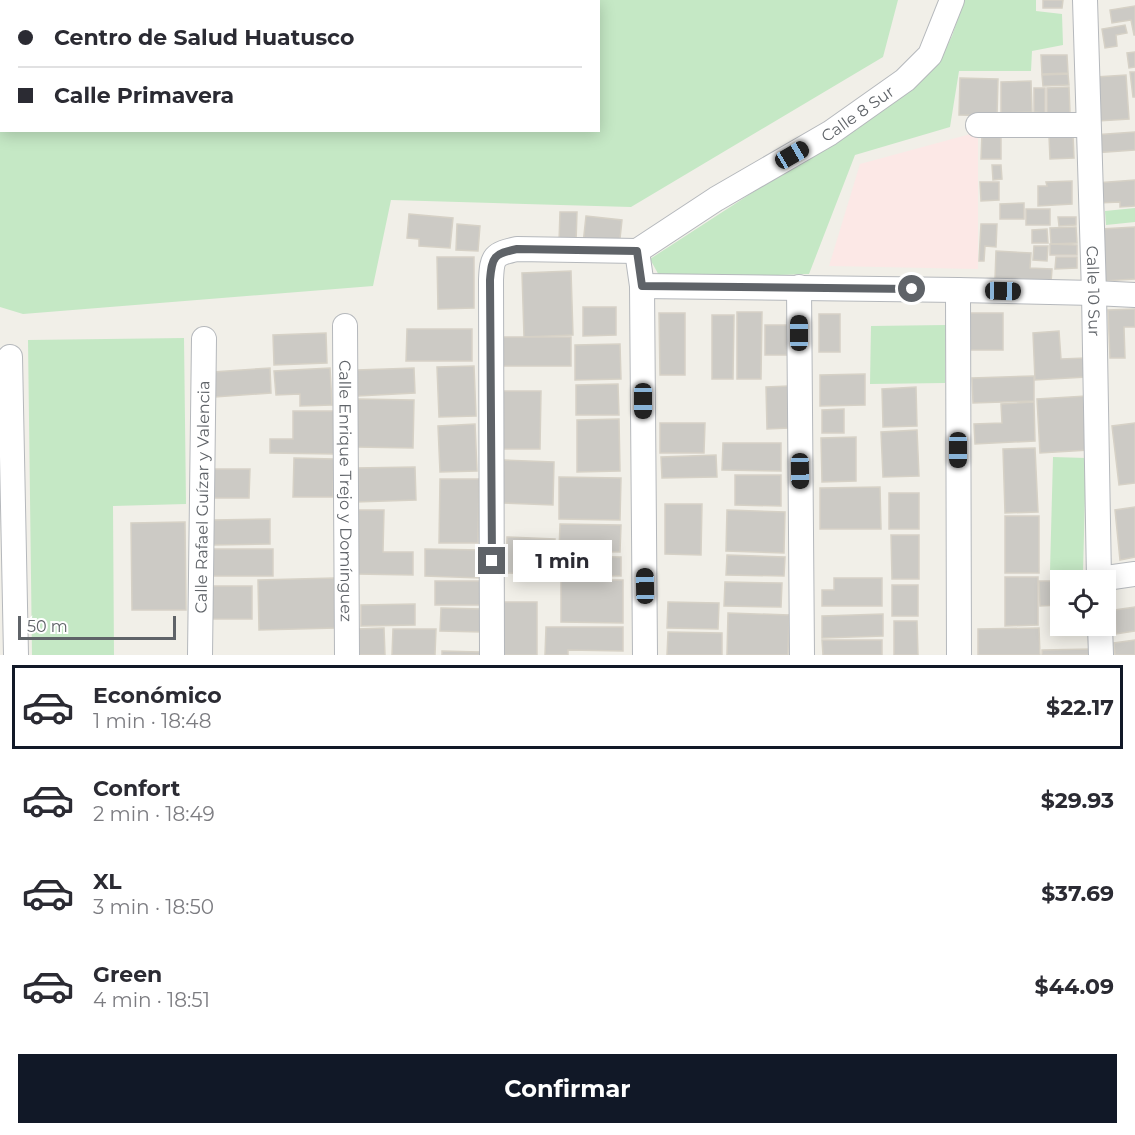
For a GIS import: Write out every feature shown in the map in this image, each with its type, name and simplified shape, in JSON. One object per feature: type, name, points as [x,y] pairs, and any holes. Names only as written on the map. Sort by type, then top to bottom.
[{"type":"street","name":"Calle 8 Sur","points":[[637,251],[716,199],[830,133],[905,80],[930,55],[952,0]]},
{"type":"street","name":"Calle 10 Sur","points":[[1085,0],[1094,293],[1099,570]]},
{"type":"street","points":[[978,125],[1088,125]]},
{"type":"street","points":[[492,655],[490,280],[494,258],[501,252],[517,249],[637,251],[642,286],[645,655]]},
{"type":"street","points":[[642,286],[799,287],[1135,295]]},
{"type":"street","points":[[799,287],[802,655]]},
{"type":"street","points":[[958,290],[959,655]]},
{"type":"street","name":"Calle Enrique Trejo y Domínguez","points":[[345,326],[347,655]]},
{"type":"street","name":"Calle Rafael Guízar y Valencia","points":[[200,655],[204,339]]},
{"type":"street","points":[[10,357],[16,655]]},
{"type":"street","points":[[1116,577],[1135,574]]},
{"type":"street","points":[[1100,636],[1101,655]]},
{"type":"shaded area","points":[[978,132],[978,269],[829,266],[860,164]]},
{"type":"green space","points":[[600,0],[898,0],[883,57],[631,207],[391,200],[373,286],[23,314],[0,307],[0,132],[600,132]]},
{"type":"green space","points":[[964,0],[1036,0],[1036,11],[1062,14],[1063,45],[1032,51],[1031,71],[959,71],[950,127],[855,155],[809,274],[661,279],[650,259],[910,90],[938,63],[952,36]]},
{"type":"green space","points":[[1135,208],[1135,222],[1106,225],[1105,211]]},
{"type":"green space","points":[[946,325],[945,383],[870,384],[871,326]]},
{"type":"green space","points":[[184,338],[186,504],[113,506],[114,655],[32,655],[28,340]]},
{"type":"green space","points":[[1053,457],[1086,458],[1083,570],[1050,570]]},
{"type":"building","points":[[1043,0],[1063,0],[1062,8],[1043,8]]},
{"type":"building","points":[[1135,6],[1134,35],[1131,20],[1112,23],[1110,10]]},
{"type":"building","points":[[1125,25],[1127,33],[1116,35],[1117,46],[1105,48],[1102,29]]},
{"type":"building","points":[[1135,52],[1135,67],[1129,68],[1127,53]]},
{"type":"building","points":[[1041,55],[1067,55],[1068,73],[1042,74]]},
{"type":"building","points":[[1130,72],[1135,72],[1135,97],[1133,97]]},
{"type":"building","points":[[1068,74],[1069,85],[1043,86],[1042,75]]},
{"type":"building","points":[[1126,75],[1129,119],[1098,121],[1096,77]]},
{"type":"building","points":[[960,78],[998,79],[997,116],[959,115]]},
{"type":"building","points":[[1031,81],[1032,112],[1001,113],[1001,82]]},
{"type":"building","points":[[1069,87],[1070,113],[1047,114],[1047,88]]},
{"type":"building","points":[[1034,88],[1045,88],[1045,113],[1034,112]]},
{"type":"building","points":[[1135,132],[1135,150],[1094,153],[1093,135]]},
{"type":"building","points":[[982,133],[1001,133],[1001,159],[981,159]]},
{"type":"building","points":[[1073,135],[1074,158],[1050,159],[1049,136]]},
{"type":"building","points":[[992,165],[1001,165],[1002,179],[993,180]]},
{"type":"building","points":[[1135,180],[1135,206],[1120,207],[1120,202],[1098,203],[1096,183]]},
{"type":"building","points":[[1072,181],[1072,204],[1038,206],[1038,186],[1047,186],[1046,182]]},
{"type":"building","points":[[980,182],[999,182],[999,200],[981,201]]},
{"type":"building","points":[[1024,203],[1024,219],[1000,219],[1000,204]]},
{"type":"building","points":[[1026,209],[1050,209],[1050,225],[1026,225]]},
{"type":"building","points":[[560,212],[577,212],[576,242],[559,242]]},
{"type":"building","points":[[409,214],[453,218],[450,248],[419,246],[419,239],[407,238]]},
{"type":"building","points":[[586,216],[622,220],[619,248],[583,244]]},
{"type":"building","points":[[1058,217],[1076,217],[1076,225],[1059,226]]},
{"type":"building","points":[[457,224],[480,226],[478,251],[456,250]]},
{"type":"building","points":[[981,224],[997,224],[996,247],[985,246],[984,261],[979,261]]},
{"type":"building","points":[[1076,227],[1077,243],[1051,244],[1050,228]]},
{"type":"building","points":[[1135,227],[1135,279],[1104,281],[1101,229]]},
{"type":"building","points":[[1047,229],[1048,243],[1032,243],[1032,230]]},
{"type":"building","points":[[1050,244],[1077,245],[1077,255],[1050,255]]},
{"type":"building","points":[[1034,246],[1048,246],[1047,261],[1033,260]]},
{"type":"building","points":[[996,251],[1031,253],[1030,268],[1052,269],[1051,283],[995,279]]},
{"type":"building","points":[[437,257],[474,257],[474,308],[438,309]]},
{"type":"building","points":[[1056,257],[1077,257],[1077,268],[1055,269]]},
{"type":"building","points":[[571,271],[573,335],[524,337],[522,273]]},
{"type":"building","points":[[583,307],[616,307],[616,335],[583,336]]},
{"type":"building","points":[[1135,309],[1135,327],[1124,327],[1125,358],[1110,358],[1108,310]]},
{"type":"building","points":[[737,312],[762,312],[761,379],[737,379]]},
{"type":"building","points":[[659,313],[685,313],[685,375],[660,375]]},
{"type":"building","points":[[968,313],[1003,313],[1003,350],[968,350]]},
{"type":"building","points":[[819,314],[840,314],[840,352],[819,352]]},
{"type":"building","points":[[712,315],[734,315],[733,379],[712,379]]},
{"type":"building","points":[[765,325],[787,325],[787,355],[765,355]]},
{"type":"building","points":[[407,329],[472,329],[472,361],[406,361]]},
{"type":"building","points":[[1059,331],[1061,359],[1085,358],[1086,377],[1035,380],[1033,333]]},
{"type":"building","points":[[326,333],[327,363],[274,365],[273,335]]},
{"type":"building","points":[[498,337],[571,337],[571,366],[498,366]]},
{"type":"building","points":[[620,344],[621,379],[575,380],[575,345]]},
{"type":"building","points":[[474,366],[476,416],[439,417],[437,367]]},
{"type":"building","points":[[270,368],[271,393],[215,397],[213,372]]},
{"type":"building","points":[[330,368],[332,405],[300,406],[300,394],[276,395],[274,371]]},
{"type":"building","points":[[414,368],[415,393],[358,396],[357,370]]},
{"type":"building","points":[[865,374],[865,405],[820,406],[820,375]]},
{"type":"building","points":[[1034,376],[1034,401],[973,403],[972,378]]},
{"type":"building","points":[[618,384],[619,415],[576,415],[576,385]]},
{"type":"building","points":[[789,386],[789,428],[767,429],[766,387]]},
{"type":"building","points":[[916,387],[917,426],[883,427],[882,389]]},
{"type":"building","points":[[503,391],[541,391],[540,449],[502,449]]},
{"type":"building","points":[[1086,396],[1089,450],[1040,453],[1037,399]]},
{"type":"building","points":[[357,399],[414,400],[413,448],[357,447]]},
{"type":"building","points":[[1034,402],[1035,441],[975,444],[974,424],[1002,423],[1001,404]]},
{"type":"building","points":[[844,409],[844,433],[822,433],[822,410]]},
{"type":"building","points":[[293,411],[334,411],[334,454],[270,453],[270,439],[293,439]]},
{"type":"building","points":[[619,419],[620,471],[577,472],[577,420]]},
{"type":"building","points":[[660,423],[705,423],[704,453],[660,453]]},
{"type":"building","points":[[1135,423],[1135,483],[1119,485],[1112,426]]},
{"type":"building","points":[[475,424],[477,471],[440,472],[438,426]]},
{"type":"building","points":[[917,430],[919,476],[883,477],[881,432]]},
{"type":"building","points":[[856,437],[856,481],[822,482],[821,438]]},
{"type":"building","points":[[723,443],[781,443],[781,471],[722,470]]},
{"type":"building","points":[[1035,448],[1038,512],[1005,513],[1003,449]]},
{"type":"building","points":[[716,455],[717,477],[662,478],[661,457]]},
{"type":"building","points":[[294,458],[334,459],[333,497],[293,497]]},
{"type":"building","points":[[504,460],[554,462],[553,505],[502,503]]},
{"type":"building","points":[[415,467],[416,500],[356,502],[355,468]]},
{"type":"building","points":[[212,469],[250,469],[249,498],[212,498]]},
{"type":"building","points":[[735,475],[781,475],[781,506],[735,505]]},
{"type":"building","points":[[559,477],[621,478],[620,520],[559,519]]},
{"type":"building","points":[[440,479],[479,479],[478,543],[439,543]]},
{"type":"building","points":[[880,487],[881,529],[820,529],[820,488]]},
{"type":"building","points":[[889,493],[919,493],[919,529],[889,529]]},
{"type":"building","points":[[665,504],[702,504],[701,555],[665,554]]},
{"type":"building","points":[[1135,507],[1135,557],[1120,560],[1115,510]]},
{"type":"building","points":[[357,510],[384,510],[383,552],[413,552],[413,575],[356,574]]},
{"type":"building","points":[[727,510],[785,512],[784,553],[726,551]]},
{"type":"building","points":[[1005,516],[1039,516],[1039,573],[1005,573]]},
{"type":"building","points":[[270,519],[270,544],[213,545],[213,520]]},
{"type":"building","points":[[185,522],[186,610],[132,610],[131,523]]},
{"type":"building","points":[[560,524],[621,525],[620,552],[559,551]]},
{"type":"building","points":[[891,535],[919,535],[919,579],[892,579]]},
{"type":"building","points":[[507,537],[555,539],[554,575],[506,573]]},
{"type":"building","points":[[212,549],[273,549],[273,576],[212,576]]},
{"type":"building","points":[[425,549],[482,550],[481,578],[425,576]]},
{"type":"building","points":[[727,555],[785,557],[784,576],[726,575]]},
{"type":"building","points":[[561,556],[621,557],[621,576],[561,575]]},
{"type":"building","points":[[1005,577],[1038,577],[1038,625],[1005,626]]},
{"type":"building","points":[[334,578],[336,628],[259,630],[258,580]]},
{"type":"building","points":[[834,578],[882,578],[882,606],[822,606],[822,590],[834,590]]},
{"type":"building","points":[[561,580],[623,580],[623,623],[561,622]]},
{"type":"building","points":[[435,581],[480,581],[481,605],[435,605]]},
{"type":"building","points":[[1039,581],[1050,581],[1050,606],[1040,606]]},
{"type":"building","points":[[725,582],[782,583],[781,607],[724,606]]},
{"type":"building","points":[[892,585],[918,585],[918,616],[892,616]]},
{"type":"building","points":[[211,586],[252,586],[252,619],[211,619]]},
{"type":"building","points":[[502,602],[537,602],[537,655],[502,655]]},
{"type":"building","points":[[668,602],[719,603],[718,629],[667,628]]},
{"type":"building","points":[[415,604],[415,625],[361,626],[361,605]]},
{"type":"building","points":[[1135,607],[1135,631],[1116,634],[1116,610]]},
{"type":"building","points":[[441,608],[481,609],[481,632],[440,631]]},
{"type":"building","points":[[728,613],[789,615],[788,655],[727,655]]},
{"type":"building","points":[[883,614],[883,636],[822,638],[822,616]]},
{"type":"building","points":[[894,621],[917,621],[918,655],[894,655]]},
{"type":"building","points":[[546,627],[623,627],[623,651],[568,650],[568,655],[545,655]]},
{"type":"building","points":[[384,628],[385,655],[358,655],[357,629]]},
{"type":"building","points":[[1039,628],[1040,655],[978,655],[978,629]]},
{"type":"building","points":[[393,629],[436,629],[435,655],[392,655]]},
{"type":"building","points":[[668,632],[722,633],[722,655],[667,655]]},
{"type":"building","points":[[822,640],[882,640],[882,655],[823,655]]},
{"type":"building","points":[[1135,640],[1135,655],[1115,655],[1114,643]]},
{"type":"building","points":[[1091,649],[1091,655],[1042,655],[1042,650]]},
{"type":"building","points":[[442,651],[480,652],[480,655],[442,655]]},
{"type":"route","points":[[492,561],[490,280],[494,258],[501,252],[517,249],[637,251],[642,286],[912,289]]}]
